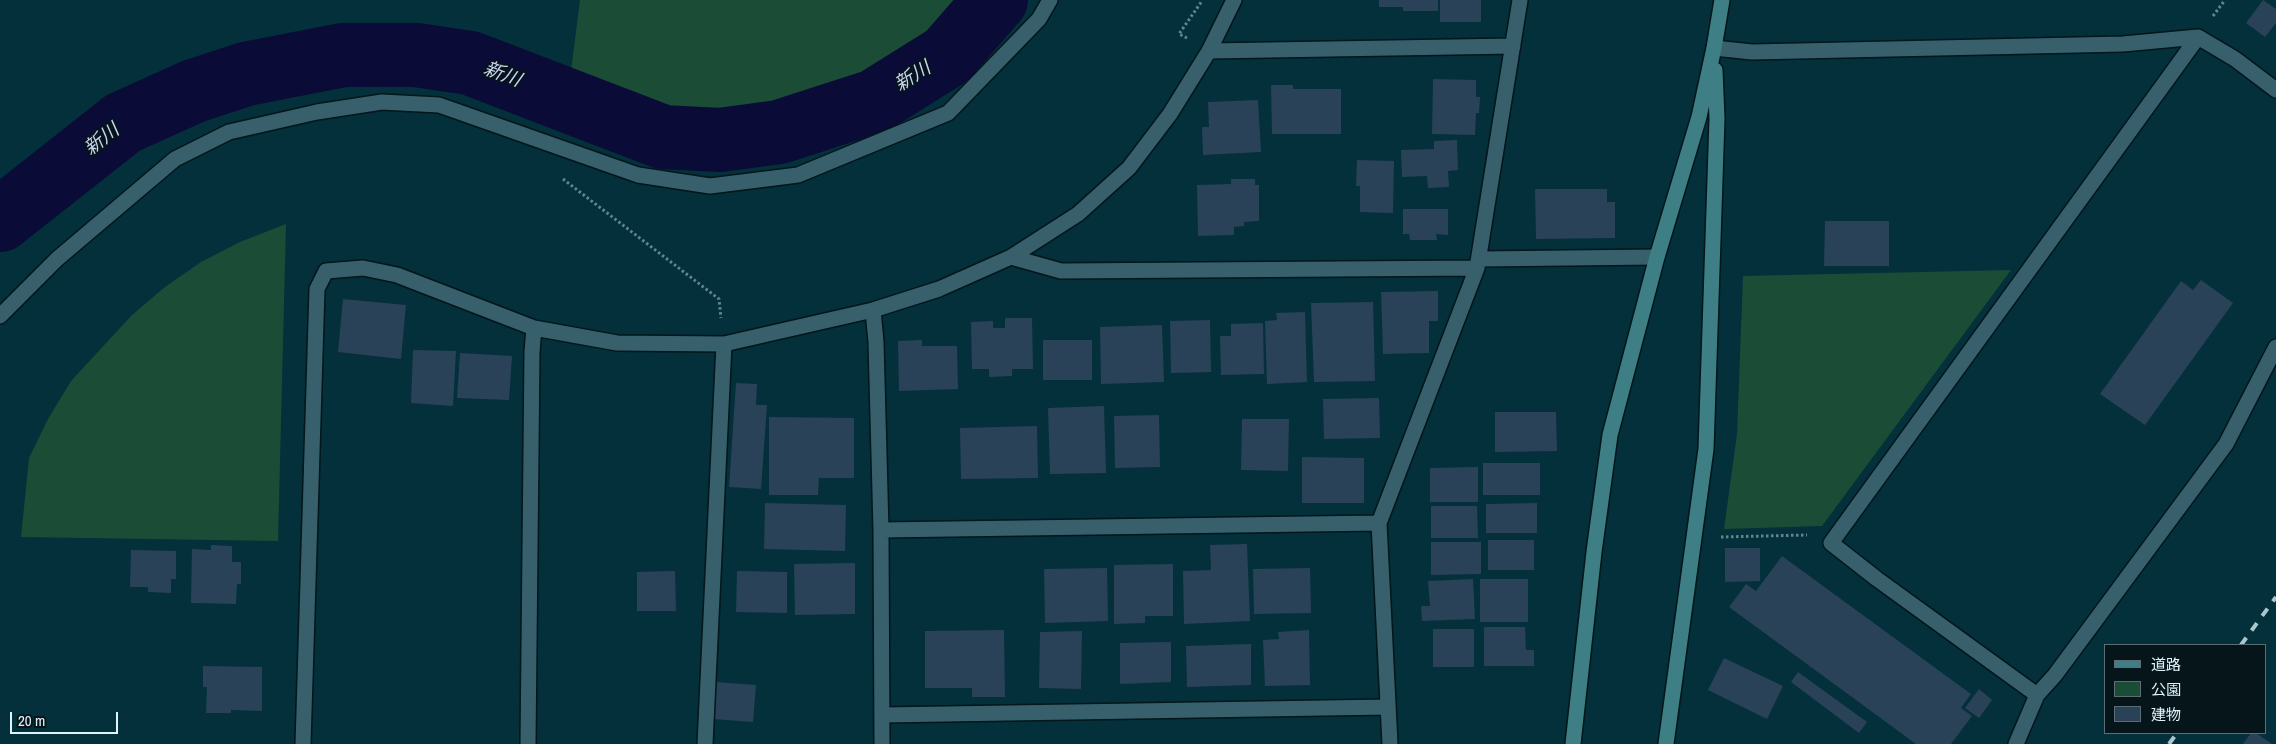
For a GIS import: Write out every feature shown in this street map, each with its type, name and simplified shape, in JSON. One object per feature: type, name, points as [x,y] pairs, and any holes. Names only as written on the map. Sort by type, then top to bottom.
[{"type":"street","points":[[0,316],[57,259],[175,160],[229,132],[317,112],[382,102],[439,106],[638,175],[710,186],[798,175],[948,113],[1039,19],[1050,0]]},
{"type":"street","points":[[303,744],[316,289],[326,271],[363,268],[397,275],[534,328],[618,343],[724,344],[873,310],[939,290],[1011,257],[1078,214],[1129,168],[1170,114],[1209,51],[1234,0]]},
{"type":"street","points":[[1390,744],[1379,523],[1460,317],[1478,263],[1520,0]]},
{"type":"street","points":[[1573,744],[1594,552],[1610,435],[1657,257],[1698,117],[1714,48],[1722,0]]},
{"type":"street","points":[[1714,48],[1752,52],[2123,44],[2198,37],[2235,59],[2276,90]]},
{"type":"street","points":[[2037,695],[1877,579],[1831,543],[2198,37]]},
{"type":"street","points":[[1209,51],[1513,46]]},
{"type":"street","points":[[1666,744],[1706,449],[1717,120],[1714,48]]},
{"type":"street","points":[[1011,257],[1062,271],[1478,263],[1657,257]]},
{"type":"street","points":[[873,310],[881,530],[882,744]]},
{"type":"street","points":[[528,744],[532,352],[534,328]]},
{"type":"street","points":[[705,744],[724,344]]},
{"type":"street","points":[[2016,744],[2037,695],[2055,675],[2226,444],[2276,347]]},
{"type":"street","points":[[881,530],[1379,523]]},
{"type":"street","points":[[882,715],[1388,707]]},
{"type":"path","points":[[556,172],[719,299],[724,344]]},
{"type":"path","points":[[1714,537],[1813,535],[1831,543]]},
{"type":"green space","points":[[580,0],[975,0],[935,53],[835,97],[682,119],[570,79]]},
{"type":"green space","points":[[286,224],[278,541],[21,537],[29,458],[48,419],[71,381],[132,315],[165,287],[201,262],[240,242]]},
{"type":"green space","points":[[2011,270],[1822,526],[1724,529],[1737,434],[1743,276]]},
{"type":"building","points":[[1379,0],[1438,0],[1438,11],[1403,11],[1403,7],[1379,7]]},
{"type":"building","points":[[1440,0],[1481,0],[1481,22],[1440,22]]},
{"type":"building","points":[[2263,0],[2276,9],[2276,23],[2265,37],[2246,23]]},
{"type":"building","points":[[1433,79],[1476,80],[1476,97],[1480,97],[1479,113],[1476,113],[1475,135],[1432,134]]},
{"type":"building","points":[[1271,85],[1293,85],[1293,89],[1341,89],[1341,134],[1272,134]]},
{"type":"building","points":[[1258,100],[1261,152],[1203,155],[1202,127],[1209,127],[1208,102]]},
{"type":"building","points":[[1457,140],[1458,170],[1448,171],[1449,187],[1428,188],[1427,176],[1402,177],[1401,150],[1434,149],[1434,141]]},
{"type":"building","points":[[1357,160],[1394,161],[1393,213],[1360,212],[1360,186],[1356,186]]},
{"type":"building","points":[[1231,179],[1255,179],[1255,185],[1259,185],[1259,221],[1244,222],[1244,226],[1234,227],[1234,235],[1198,236],[1197,185],[1231,184]]},
{"type":"building","points":[[1535,189],[1607,189],[1607,202],[1615,202],[1615,238],[1536,239]]},
{"type":"building","points":[[1403,209],[1448,209],[1448,235],[1436,234],[1437,240],[1410,240],[1409,234],[1403,234]]},
{"type":"building","points":[[1825,221],[1889,221],[1889,266],[1824,266]]},
{"type":"building","points":[[2201,280],[2233,303],[2145,425],[2100,394],[2181,281],[2193,290]]},
{"type":"building","points":[[1438,291],[1438,321],[1429,321],[1429,353],[1383,354],[1381,292]]},
{"type":"building","points":[[343,299],[406,305],[401,359],[338,352]]},
{"type":"building","points":[[1373,302],[1375,381],[1314,382],[1311,303]]},
{"type":"building","points":[[1305,312],[1307,382],[1267,384],[1265,321],[1277,320],[1276,313]]},
{"type":"building","points":[[1005,318],[1032,318],[1033,369],[1012,369],[1012,376],[989,377],[989,369],[972,369],[971,322],[993,321],[993,328],[1005,328]]},
{"type":"building","points":[[1210,320],[1211,372],[1171,373],[1170,321]]},
{"type":"building","points":[[1263,323],[1264,374],[1221,375],[1220,336],[1231,336],[1231,324]]},
{"type":"building","points":[[1162,325],[1164,382],[1101,384],[1100,327]]},
{"type":"building","points":[[922,340],[922,346],[957,346],[958,389],[899,391],[898,341]]},
{"type":"building","points":[[1043,340],[1092,340],[1092,380],[1043,380]]},
{"type":"building","points":[[413,350],[456,351],[453,406],[411,403]]},
{"type":"building","points":[[460,353],[512,356],[509,400],[457,398]]},
{"type":"building","points":[[736,383],[757,384],[756,405],[767,405],[761,489],[729,487]]},
{"type":"building","points":[[1379,398],[1380,438],[1324,439],[1323,399]]},
{"type":"building","points":[[1104,406],[1106,473],[1050,474],[1048,408]]},
{"type":"building","points":[[1495,412],[1556,412],[1557,451],[1495,452]]},
{"type":"building","points":[[1159,415],[1160,467],[1115,468],[1114,416]]},
{"type":"building","points":[[769,417],[854,418],[854,478],[819,478],[818,495],[769,495]]},
{"type":"building","points":[[1242,419],[1289,419],[1288,471],[1241,470]]},
{"type":"building","points":[[1037,426],[1038,478],[961,479],[960,428]]},
{"type":"building","points":[[1302,457],[1364,458],[1364,503],[1302,503]]},
{"type":"building","points":[[1483,463],[1540,463],[1540,495],[1483,495]]},
{"type":"building","points":[[1478,467],[1478,502],[1430,502],[1430,468]]},
{"type":"building","points":[[765,503],[846,505],[845,551],[764,549]]},
{"type":"building","points":[[1537,503],[1537,533],[1486,533],[1486,504]]},
{"type":"building","points":[[1431,506],[1477,506],[1478,538],[1431,538]]},
{"type":"building","points":[[1488,540],[1534,540],[1534,570],[1488,570]]},
{"type":"building","points":[[1431,542],[1481,542],[1481,574],[1431,575]]},
{"type":"building","points":[[1247,544],[1250,621],[1184,624],[1183,571],[1211,570],[1210,545]]},
{"type":"building","points":[[211,545],[232,546],[232,562],[241,562],[241,584],[237,584],[236,604],[191,603],[192,549],[211,550]]},
{"type":"building","points":[[1725,548],[1760,548],[1760,581],[1725,582]]},
{"type":"building","points":[[131,550],[176,551],[176,579],[171,579],[171,593],[148,592],[148,587],[130,587]]},
{"type":"building","points":[[1782,556],[1971,694],[1961,708],[1972,716],[1951,744],[1916,744],[1729,607],[1746,584],[1756,591]]},
{"type":"building","points":[[855,563],[855,614],[795,615],[794,564]]},
{"type":"building","points":[[1173,564],[1173,616],[1145,616],[1145,623],[1114,624],[1114,565]]},
{"type":"building","points":[[1107,568],[1108,621],[1045,623],[1044,569]]},
{"type":"building","points":[[1310,568],[1311,613],[1254,614],[1253,569]]},
{"type":"building","points":[[675,571],[676,611],[637,611],[637,572]]},
{"type":"building","points":[[737,571],[787,572],[787,613],[736,612]]},
{"type":"building","points":[[1473,579],[1475,619],[1422,621],[1421,606],[1430,606],[1428,581]]},
{"type":"building","points":[[1480,579],[1528,579],[1528,622],[1480,622]]},
{"type":"building","points":[[1484,627],[1525,627],[1526,650],[1534,650],[1534,666],[1484,666]]},
{"type":"building","points":[[1433,629],[1474,629],[1474,667],[1433,667]]},
{"type":"building","points":[[1004,630],[1005,697],[972,697],[972,688],[925,688],[925,631]]},
{"type":"building","points":[[1309,630],[1310,685],[1265,686],[1263,640],[1279,639],[1278,632]]},
{"type":"building","points":[[1082,631],[1081,689],[1039,688],[1040,632]]},
{"type":"building","points":[[1171,642],[1171,682],[1120,684],[1120,643]]},
{"type":"building","points":[[1251,644],[1251,685],[1187,687],[1186,646]]},
{"type":"building","points":[[1724,658],[1783,686],[1767,719],[1708,690]]},
{"type":"building","points":[[203,666],[262,667],[262,711],[231,710],[231,713],[206,713],[207,687],[203,687]]},
{"type":"building","points":[[1798,672],[1867,722],[1859,733],[1791,682]]},
{"type":"building","points":[[715,682],[756,685],[753,722],[712,719]]},
{"type":"building","points":[[1979,689],[1992,700],[1979,718],[1965,708]]},
{"type":"building","points":[[2250,734],[2257,734],[2272,744],[2243,744]]},
{"type":"waterway","name":"新川","points":[[0,220],[123,123],[194,91],[246,74],[343,55],[416,55],[470,63],[663,137],[720,140],[779,132],[875,101],[947,56],[996,0]]},
{"type":"railway","points":[[2242,644],[2276,597]]},
{"type":"railway","points":[[2169,744],[2176,734]]}]
